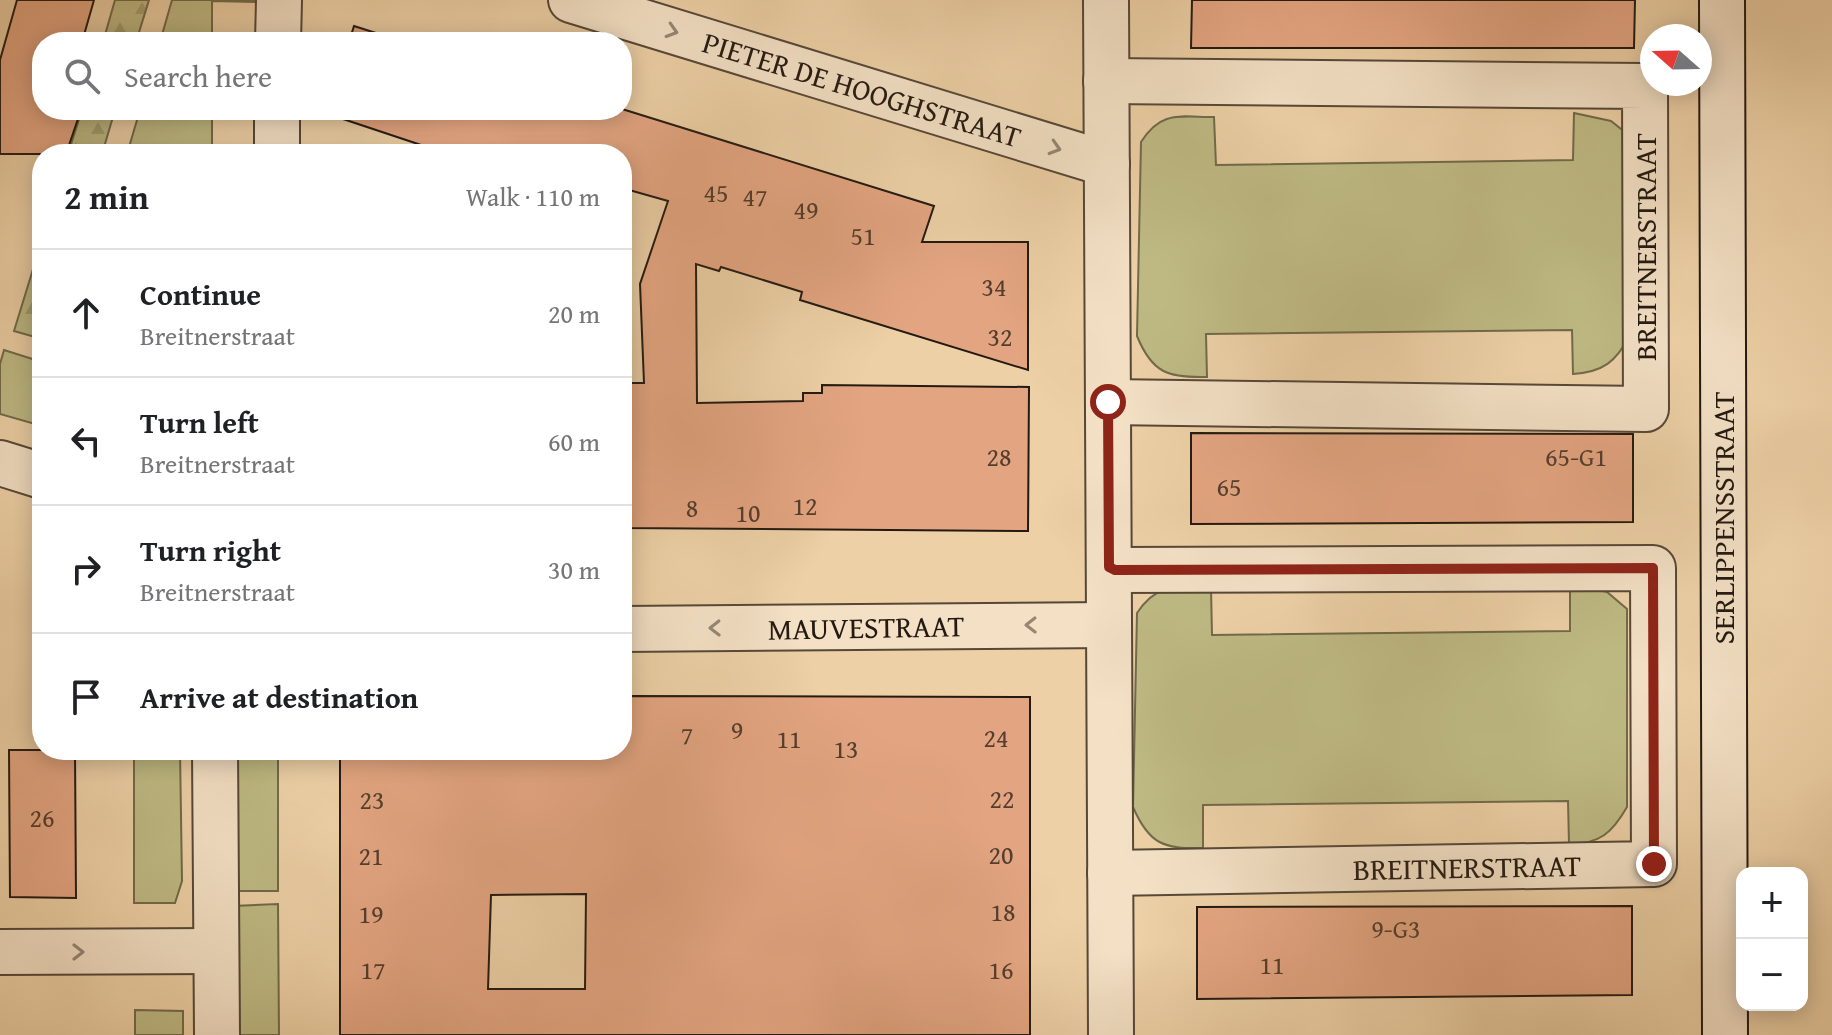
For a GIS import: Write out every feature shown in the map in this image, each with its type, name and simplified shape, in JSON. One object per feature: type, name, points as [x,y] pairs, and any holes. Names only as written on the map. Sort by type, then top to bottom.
[{"type":"street","points":[[278,32],[279,0]]},
{"type":"street","name":"PIETER DE HOOGHSTRAAT","points":[[571,0],[1107,164]]},
{"type":"street","points":[[1106,0],[1111,1035]]},
{"type":"street","name":"SERLIPPENSSTRAAT","points":[[1722,0],[1725,1035]]},
{"type":"street","name":"BREITNERSTRAAT","points":[[1106,81],[1645,86],[1646,409],[1108,402]]},
{"type":"street","points":[[277,120],[277,144]]},
{"type":"street","points":[[0,463],[32,473]]},
{"type":"street","name":"BREITNERSTRAAT","points":[[1109,567],[1115,570],[1653,568],[1654,864],[1110,873]]},
{"type":"street","name":"MAUVESTRAAT","points":[[632,629],[1109,625]]},
{"type":"street","points":[[215,760],[217,1035]]},
{"type":"street","points":[[0,952],[215,951]]},
{"type":"green space","points":[[115,0],[149,0],[139,32],[106,32]]},
{"type":"green space","points":[[172,0],[257,0],[212,1],[212,32],[163,32]]},
{"type":"green space","points":[[1574,113],[1611,121],[1631,137],[1630,335],[1614,359],[1601,368],[1573,374],[1572,330],[1206,334],[1207,377],[1163,371],[1143,348],[1137,336],[1141,142],[1164,120],[1181,116],[1214,117],[1216,165],[1573,160]]},
{"type":"green space","points":[[79,120],[112,120],[105,144],[71,144]]},
{"type":"green space","points":[[137,120],[212,120],[212,144],[130,144]]},
{"type":"green space","points":[[32,272],[32,336],[14,331]]},
{"type":"green space","points":[[4,350],[32,359],[32,423],[0,414],[0,364]]},
{"type":"green space","points":[[1570,583],[1607,592],[1627,609],[1627,807],[1616,824],[1597,839],[1569,844],[1568,801],[1203,805],[1203,848],[1177,847],[1159,842],[1139,819],[1133,807],[1137,613],[1161,591],[1178,587],[1211,588],[1212,635],[1570,631]]},
{"type":"green space","points":[[134,760],[180,760],[182,881],[175,903],[134,903]]},
{"type":"green space","points":[[232,760],[278,760],[278,891],[233,891]]},
{"type":"green space","points":[[278,904],[279,1035],[234,1035],[233,906]]},
{"type":"green space","points":[[135,1010],[183,1011],[183,1035],[135,1035]]},
{"type":"building","points":[[17,0],[94,0],[85,32],[32,32],[32,120],[78,120],[69,144],[32,144],[32,154],[0,154],[0,60]]},
{"type":"building","points":[[1192,0],[1635,0],[1634,48],[1191,48]]},
{"type":"building","points":[[354,26],[373,32],[352,32]]},
{"type":"building","points":[[632,112],[934,206],[922,242],[1028,242],[1028,370],[800,300],[802,292],[721,267],[719,271],[696,264],[697,403],[803,401],[803,393],[822,393],[822,385],[1029,387],[1028,531],[632,528],[632,383],[644,383],[640,284],[668,201],[632,191],[632,144],[418,144],[346,120],[632,120]]},
{"type":"building","points":[[1191,433],[1633,434],[1633,522],[1191,524]]},
{"type":"building","points":[[632,696],[1030,697],[1030,1035],[340,1035],[340,760],[632,760]],"holes":[[[586,894],[585,989],[488,989],[491,895]]]},
{"type":"building","points":[[9,750],[32,750],[32,760],[75,760],[76,898],[10,897]]},
{"type":"building","points":[[1632,906],[1632,995],[1197,999],[1197,907]]},
{"type":"route","points":[[1108,402],[1109,567],[1115,570],[1653,568],[1654,864]]}]
